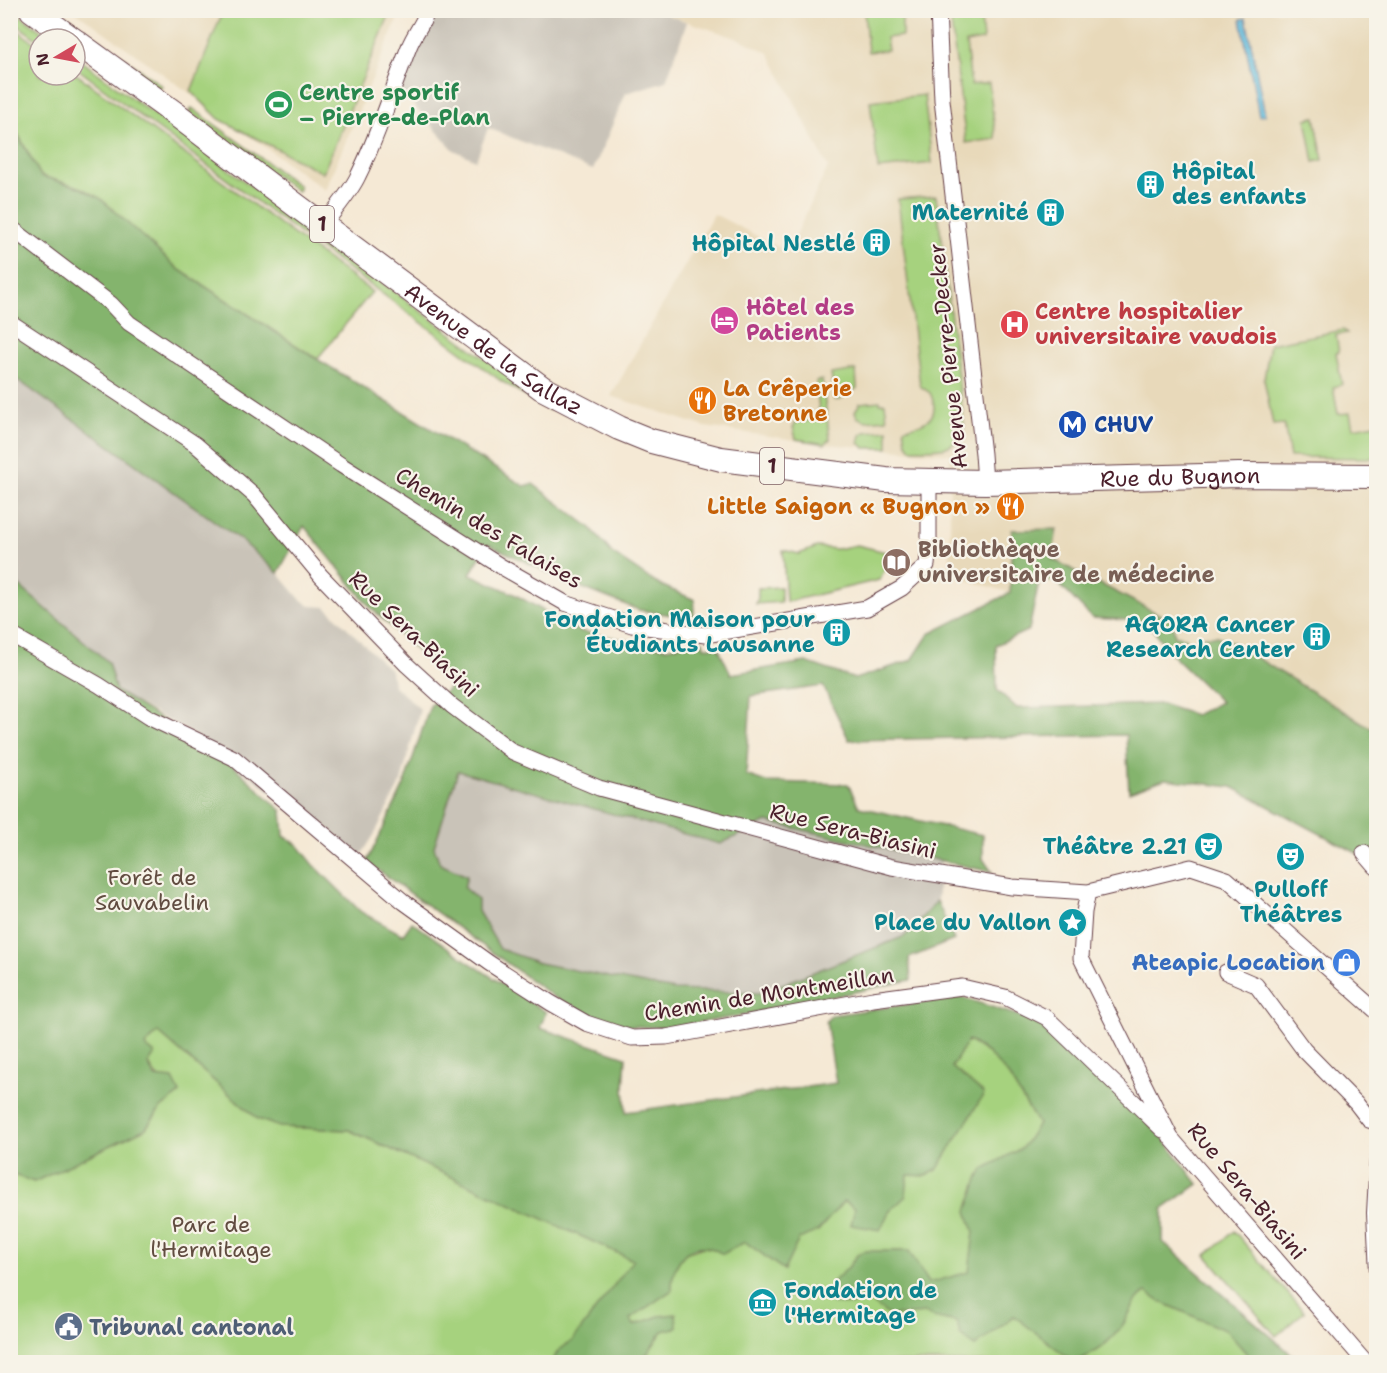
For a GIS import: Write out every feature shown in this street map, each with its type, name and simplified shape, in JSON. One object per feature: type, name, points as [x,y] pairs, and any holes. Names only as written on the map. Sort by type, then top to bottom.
[{"type":"main road","name":"Avenue de la Sallaz","points":[[32,10],[55,27]]},
{"type":"main road","name":"Avenue de la Sallaz","points":[[87,50],[542,388],[619,428],[671,447],[721,459],[885,480],[984,482]]},
{"type":"main road","name":"Rue du Bugnon","points":[[984,482],[1239,475],[1377,476]]},
{"type":"street","points":[[324,225],[357,178],[386,112],[391,92],[411,41],[422,26],[428,10]]},
{"type":"street","name":"Avenue Pierre-Decker","points":[[938,10],[942,100],[979,412],[984,482]]},
{"type":"street","name":"Chemin des Falaises","points":[[10,227],[111,303],[129,323],[341,465],[502,567],[565,603],[632,625],[705,635],[867,608],[902,588],[927,565],[929,482]]},
{"type":"street","name":"Rue Sera-Biasini","points":[[10,322],[195,444],[254,495],[321,576],[407,665],[452,706],[513,752],[610,791],[892,867],[996,885],[1088,892],[1084,912],[1081,958],[1171,1138],[1365,1362]]},
{"type":"street","name":"Chemin de Montmeillan","points":[[10,634],[99,685],[148,717],[234,758],[404,902],[489,963],[586,1023],[632,1038],[666,1037],[873,999],[962,987],[1005,997],[1047,1018],[1171,1138]]},
{"type":"street","points":[[1364,853],[1377,867]]},
{"type":"street","points":[[1088,892],[1191,867],[1227,879],[1377,1011]]},
{"type":"street","points":[[1226,972],[1256,985],[1304,1050],[1356,1103],[1369,1120],[1377,1122]]},
{"type":"street","points":[[1377,1159],[1373,1213],[1377,1273]]},
{"type":"shaded area","points":[[670,10],[668,15],[687,22],[666,81],[626,93],[593,170],[488,128],[476,160],[454,150],[401,91],[433,11]]},
{"type":"shaded area","name":"Centre sportif – Pierre-de-Plan","points":[[75,11],[401,11],[325,190]]},
{"type":"shaded area","name":"Centre hospitalier universitaire vaudois","points":[[670,11],[1376,11],[1376,751],[1186,645],[1175,637],[1171,621],[1051,559],[1057,530],[1013,530],[1011,593],[950,575],[950,454],[825,444],[705,427],[611,396],[714,214],[788,252],[828,167],[769,53],[742,40],[668,15]]},
{"type":"shaded area","points":[[11,375],[242,541],[278,573],[300,599],[310,606],[326,607],[391,671],[393,685],[420,709],[401,782],[360,857],[188,731],[116,691],[108,662],[11,578]]},
{"type":"shaded area","points":[[457,771],[720,844],[767,822],[941,860],[937,901],[905,936],[760,993],[674,990],[539,963],[500,949],[478,911],[478,900],[464,888],[467,876],[440,864],[434,847]]},
{"type":"green space","points":[[10,11],[14,11],[36,27],[27,27],[27,32],[11,20]]},
{"type":"green space","points":[[50,11],[59,11],[81,27],[72,27]]},
{"type":"green space","name":"Centre sportif – Pierre-de-Plan","points":[[223,11],[391,11],[323,173],[219,119],[191,91]]},
{"type":"green space","points":[[864,11],[902,11],[902,36],[886,38],[888,50],[868,52]]},
{"type":"green space","points":[[981,18],[983,40],[966,43],[971,85],[989,83],[996,139],[966,143],[951,22]]},
{"type":"green space","points":[[10,25],[27,37],[27,87],[87,87],[87,82],[372,292],[317,359],[178,269],[100,198],[79,187],[41,176],[11,121]]},
{"type":"green space","points":[[87,31],[162,86],[158,89],[87,38]]},
{"type":"green space","points":[[87,65],[553,407],[552,409],[549,410],[501,381],[87,76]]},
{"type":"green space","points":[[924,95],[932,163],[878,169],[870,101]]},
{"type":"green space","points":[[192,108],[299,186],[299,190],[297,191],[189,112]]},
{"type":"green space","points":[[1315,117],[1323,160],[1314,162],[1306,119]]},
{"type":"green space","points":[[10,121],[41,176],[79,187],[100,198],[178,269],[317,359],[524,486],[533,484],[591,528],[612,553],[656,583],[695,600],[693,618],[639,610],[575,585],[488,544],[470,574],[514,594],[579,631],[666,648],[703,641],[704,647],[718,647],[731,674],[806,662],[855,679],[912,660],[929,634],[1010,593],[1012,530],[1057,529],[1052,559],[1172,621],[1175,636],[1186,637],[1187,645],[1203,645],[1203,636],[1217,636],[1233,643],[1376,731],[1376,850],[1368,859],[1232,787],[1165,779],[1129,792],[1126,735],[849,740],[823,686],[751,696],[746,775],[766,782],[848,784],[859,807],[983,835],[983,859],[992,872],[767,822],[720,844],[458,771],[434,847],[440,864],[467,876],[464,888],[478,900],[478,911],[500,949],[539,963],[674,990],[760,993],[905,936],[937,901],[954,940],[909,958],[911,980],[752,1014],[666,1028],[630,1026],[594,1017],[554,997],[367,862],[404,785],[430,706],[453,685],[370,607],[304,526],[278,573],[242,541],[11,375]],"holes":[[[1039,581],[1056,581],[1092,618],[1147,621],[1170,653],[1221,702],[1195,715],[1161,704],[1017,708],[997,690],[996,645],[1029,630]]]},
{"type":"green space","points":[[936,196],[964,426],[957,441],[951,445],[936,449],[911,449],[906,442],[904,428],[925,422],[933,414],[934,409],[930,393],[920,386],[898,199]]},
{"type":"green space","points":[[1343,330],[1347,333],[1336,335],[1339,352],[1336,353],[1342,385],[1333,387],[1338,414],[1350,413],[1353,428],[1376,424],[1376,458],[1290,457],[1284,424],[1273,425],[1264,379],[1270,344]]},
{"type":"green space","points":[[856,370],[857,388],[839,400],[835,400],[831,374]]},
{"type":"green space","points":[[822,380],[830,439],[825,444],[796,439],[793,427],[796,422],[820,419],[816,381]]},
{"type":"green space","points":[[880,401],[880,403],[885,403],[887,419],[865,421],[857,417],[855,411],[860,403]]},
{"type":"green space","points":[[888,430],[888,448],[865,448],[859,443],[861,435],[865,432]]},
{"type":"green space","points":[[857,545],[894,554],[879,580],[786,602],[783,550],[799,554],[817,547],[837,549]]},
{"type":"green space","name":"Forêt de Sauvabelin","points":[[10,578],[108,662],[116,691],[225,758],[282,811],[284,836],[298,845],[314,865],[361,912],[403,935],[412,922],[546,1012],[540,1028],[626,1057],[624,1087],[626,1112],[836,1083],[826,1021],[832,1015],[961,997],[1047,1025],[1162,1136],[1198,1184],[1163,1209],[1163,1242],[1300,1362],[1254,1362],[1227,1331],[1159,1301],[1146,1292],[1138,1298],[1122,1326],[1112,1337],[1094,1352],[1074,1362],[1014,1316],[975,1346],[960,1335],[957,1322],[932,1317],[925,1313],[890,1316],[866,1299],[851,1305],[833,1303],[831,1283],[847,1269],[857,1255],[864,1251],[909,1251],[929,1283],[969,1272],[974,1232],[967,1211],[979,1176],[983,1169],[1022,1148],[1038,1124],[1008,1075],[988,1053],[968,1040],[952,1067],[984,1094],[937,1170],[926,1176],[908,1175],[906,1196],[889,1212],[880,1230],[851,1225],[855,1208],[844,1201],[818,1231],[799,1239],[784,1270],[745,1242],[723,1254],[710,1248],[693,1249],[681,1258],[674,1274],[672,1290],[630,1319],[634,1325],[659,1316],[676,1314],[677,1328],[663,1331],[647,1354],[631,1362],[552,1362],[558,1351],[573,1340],[633,1260],[349,1130],[280,1127],[258,1119],[158,1032],[145,1046],[155,1054],[148,1064],[155,1077],[173,1079],[180,1093],[161,1108],[145,1129],[34,1182],[11,1174]]},
{"type":"green space","points":[[781,587],[781,602],[756,604],[758,588]]},
{"type":"green space","name":"Parc de l'Hermitage","points":[[158,1032],[258,1119],[280,1127],[349,1130],[633,1260],[685,1253],[703,1247],[710,1248],[952,1067],[967,1040],[1198,1184],[1163,1209],[1163,1242],[1300,1362],[11,1362],[11,1174],[34,1182],[145,1129],[161,1108],[180,1093],[160,1079],[149,1063],[145,1046]]},
{"type":"green space","points":[[1234,1231],[1304,1312],[1276,1336],[1206,1255]]},
{"type":"water","points":[[1246,18],[1265,115],[1259,116],[1241,19]]},
{"type":"place","name":"Centre sportif – Pierre-de-Plan","points":[[278,105]]},
{"type":"place","name":"Hôpital des enfants","points":[[1151,184]]},
{"type":"place","name":"Maternité","points":[[1050,212]]},
{"type":"place","name":"Hôpital Nestlé","points":[[877,243]]},
{"type":"place","name":"Hôtel des Patients","points":[[725,320]]},
{"type":"place","name":"Centre hospitalier universitaire vaudois","points":[[1014,324]]},
{"type":"place","name":"La Crêperie Bretonne","points":[[702,401]]},
{"type":"place","name":"CHUV","points":[[1073,424]]},
{"type":"place","name":"Little Saigon « Bugnon »","points":[[1011,506]]},
{"type":"place","name":"Bibliothèque universitaire de médecine","points":[[897,562]]},
{"type":"place","name":"Fondation Maison pour Étudiants Lausanne","points":[[836,632]]},
{"type":"place","name":"AGORA Cancer Research Center","points":[[1316,637]]},
{"type":"place","name":"Théâtre 2.21","points":[[1208,846]]},
{"type":"place","name":"Pulloff Théâtres","points":[[1291,857]]},
{"type":"place","name":"Place du Vallon","points":[[1072,922]]},
{"type":"place","name":"Ateapic Location","points":[[1346,962]]},
{"type":"place","name":"Fondation de l'Hermitage","points":[[763,1303]]},
{"type":"place","name":"Tribunal cantonal","points":[[68,1327]]}]
